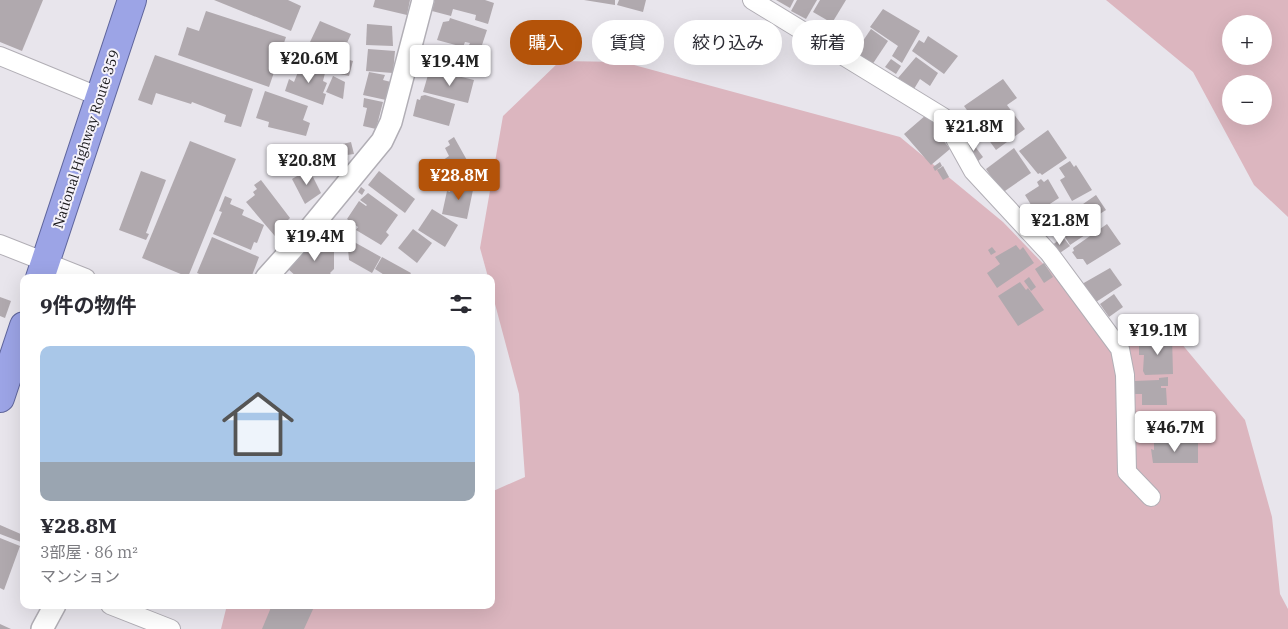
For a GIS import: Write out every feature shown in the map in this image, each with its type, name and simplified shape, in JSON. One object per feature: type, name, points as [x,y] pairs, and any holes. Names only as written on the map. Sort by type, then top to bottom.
[{"type":"highway","name":"National Highway Route 359","points":[[43,269],[132,0]]},
{"type":"highway","points":[[0,398],[20,338]]},
{"type":"street","points":[[270,274],[382,142],[391,122],[423,0]]},
{"type":"street","points":[[752,0],[943,117],[973,171],[1049,253],[1120,349],[1125,374],[1127,472],[1151,497]]},
{"type":"street","points":[[0,56],[100,97]]},
{"type":"street","points":[[0,244],[43,269],[67,274]]},
{"type":"street","points":[[42,629],[53,609]]},
{"type":"street","points":[[120,609],[171,629]]},
{"type":"shaded area","points":[[1106,0],[1288,0],[1288,217],[1254,185],[1193,72]]},
{"type":"shaded area","points":[[582,61],[592,62],[592,65],[634,65],[900,137],[1003,222],[1105,328],[1181,343],[1245,420],[1272,517],[1280,594],[1288,609],[1288,629],[221,629],[226,609],[495,609],[495,490],[525,477],[519,394],[495,304],[495,274],[487,274],[480,248],[503,116],[556,65],[582,65]]},
{"type":"building","points":[[0,0],[43,0],[22,51],[0,42]]},
{"type":"building","points":[[214,0],[288,0],[301,6],[291,31]]},
{"type":"building","points":[[375,0],[410,0],[407,15],[373,7]]},
{"type":"building","points":[[435,0],[485,0],[494,3],[488,24],[475,20],[476,15],[453,9],[451,16],[432,11]]},
{"type":"building","points":[[584,0],[615,0],[615,5]]},
{"type":"building","points":[[619,0],[646,0],[643,12],[617,5]]},
{"type":"building","points":[[776,0],[794,0],[790,8]]},
{"type":"building","points":[[797,0],[817,0],[806,19],[791,11]]},
{"type":"building","points":[[820,0],[846,0],[834,20],[827,20],[813,12]]},
{"type":"building","points":[[883,9],[920,31],[902,63],[892,56],[898,46],[870,27]]},
{"type":"building","points":[[206,11],[286,37],[269,87],[178,55],[187,27],[199,31]]},
{"type":"building","points":[[450,18],[487,30],[480,51],[468,47],[470,43],[465,42],[463,47],[437,40],[443,22],[449,21]]},
{"type":"building","points":[[320,21],[351,34],[341,56],[310,42]]},
{"type":"building","points":[[367,24],[392,26],[393,46],[366,45]]},
{"type":"building","points":[[871,29],[888,41],[872,65],[864,60],[864,39]]},
{"type":"building","points":[[928,36],[958,56],[944,74],[912,51],[919,40],[924,43]]},
{"type":"building","points":[[445,47],[475,54],[469,77],[439,68]]},
{"type":"building","points":[[368,49],[395,51],[393,73],[366,71]]},
{"type":"building","points":[[155,55],[253,89],[241,127],[224,122],[226,115],[192,102],[191,104],[156,93],[152,105],[138,100]]},
{"type":"building","points":[[339,57],[353,61],[349,76],[335,73]]},
{"type":"building","points":[[916,57],[938,73],[930,86],[920,79],[914,89],[898,78]]},
{"type":"building","points":[[891,59],[901,66],[896,74],[885,67]]},
{"type":"building","points":[[302,62],[326,69],[323,81],[327,83],[323,93],[326,94],[323,105],[285,91],[289,79],[294,82]]},
{"type":"building","points":[[369,72],[385,75],[383,80],[391,82],[386,100],[363,95]]},
{"type":"building","points":[[441,72],[474,80],[468,103],[423,92],[428,75],[437,77]]},
{"type":"building","points":[[333,76],[345,82],[343,99],[326,92]]},
{"type":"building","points":[[1003,79],[1017,98],[1007,105],[1025,129],[996,150],[964,106]]},
{"type":"building","points":[[265,91],[308,106],[303,120],[310,123],[306,136],[268,127],[269,122],[256,118]]},
{"type":"building","points":[[425,95],[455,104],[449,126],[413,116],[417,99],[420,100],[421,96]]},
{"type":"building","points":[[364,98],[383,102],[376,129],[363,126],[367,108],[363,107]]},
{"type":"building","points":[[926,115],[947,136],[943,140],[950,149],[931,165],[904,134]]},
{"type":"building","points":[[1048,130],[1067,158],[1042,175],[1038,174],[1019,151]]},
{"type":"building","points":[[454,137],[473,171],[461,177],[458,173],[444,180],[436,165],[449,156],[445,148],[450,145],[448,141]]},
{"type":"building","points":[[190,141],[236,159],[189,274],[181,274],[142,258]]},
{"type":"building","points":[[971,141],[983,157],[976,163],[966,145]]},
{"type":"building","points":[[351,142],[354,154],[347,155],[348,160],[341,161],[343,168],[321,172],[317,150]]},
{"type":"building","points":[[1014,148],[1031,173],[1002,193],[986,169]]},
{"type":"building","points":[[1070,161],[1074,167],[1076,165],[1092,190],[1072,201],[1060,180],[1065,177],[1059,168]]},
{"type":"building","points":[[940,162],[942,166],[935,171],[933,167]]},
{"type":"building","points":[[943,166],[949,177],[943,180],[937,170]]},
{"type":"building","points":[[309,169],[321,193],[305,204],[292,179]]},
{"type":"building","points":[[141,171],[166,180],[146,233],[149,234],[146,240],[119,230]]},
{"type":"building","points":[[379,171],[415,199],[405,213],[368,185]]},
{"type":"building","points":[[1041,179],[1044,182],[1048,179],[1059,198],[1036,213],[1025,195],[1039,186],[1037,182]]},
{"type":"building","points":[[261,180],[290,218],[286,222],[293,231],[280,242],[246,202],[255,195],[253,192],[257,189],[254,185]]},
{"type":"building","points":[[459,182],[474,185],[467,219],[442,214],[447,191],[450,192],[451,187],[457,189]]},
{"type":"building","points":[[361,187],[365,190],[362,195],[358,192]]},
{"type":"building","points":[[368,193],[398,215],[386,232],[389,235],[381,245],[356,230],[358,227],[347,219],[359,201],[367,205],[360,200]]},
{"type":"building","points":[[1096,195],[1106,210],[1090,220],[1093,224],[1086,229],[1088,233],[1070,245],[1058,226],[1062,223],[1060,220]]},
{"type":"building","points":[[225,196],[232,199],[230,204],[244,210],[242,215],[264,225],[257,243],[254,242],[251,250],[213,234],[222,212],[219,211]]},
{"type":"building","points":[[432,209],[458,225],[445,247],[418,230]]},
{"type":"building","points":[[1107,224],[1121,244],[1087,265],[1083,259],[1077,259],[1072,252],[1074,251],[1073,248]]},
{"type":"building","points":[[413,229],[432,243],[417,263],[398,248]]},
{"type":"building","points":[[212,237],[259,257],[253,274],[197,273]]},
{"type":"building","points":[[1063,237],[1070,246],[1057,255],[1051,246]]},
{"type":"building","points":[[321,238],[334,249],[334,269],[331,274],[294,274],[287,268],[313,241],[316,244]]},
{"type":"building","points":[[347,238],[381,257],[372,273],[349,260]]},
{"type":"building","points":[[1016,245],[1020,250],[1023,247],[1034,263],[997,288],[987,273],[1000,264],[995,257]]},
{"type":"building","points":[[992,247],[996,252],[991,255],[988,250]]},
{"type":"building","points":[[382,257],[411,273],[383,274],[375,269]]},
{"type":"building","points":[[1044,263],[1053,277],[1044,283],[1035,269]]},
{"type":"building","points":[[1110,268],[1122,285],[1096,302],[1082,284]]},
{"type":"building","points":[[1029,277],[1036,287],[1031,291],[1024,281]]},
{"type":"building","points":[[1020,282],[1026,290],[1028,288],[1044,310],[1018,326],[998,296]]},
{"type":"building","points":[[1114,294],[1123,307],[1109,317],[1100,304]]},
{"type":"building","points":[[0,297],[11,301],[5,318],[0,316]]},
{"type":"building","points":[[1150,336],[1172,336],[1173,374],[1145,375],[1143,371],[1144,355],[1139,355],[1139,346],[1143,346],[1143,340],[1150,340]]},
{"type":"building","points":[[1168,377],[1168,386],[1161,386],[1161,388],[1166,388],[1167,405],[1142,405],[1142,394],[1135,394],[1134,381],[1159,380],[1159,378]]},
{"type":"building","points":[[1134,429],[1161,432],[1161,435],[1172,436],[1172,442],[1134,442]]},
{"type":"building","points":[[1154,443],[1198,443],[1198,463],[1153,463],[1151,449],[1154,450]]},
{"type":"building","points":[[0,525],[20,534],[20,542],[0,534]]},
{"type":"building","points":[[0,538],[20,546],[4,590],[0,588]]},
{"type":"building","points":[[270,609],[313,609],[304,629],[262,629]]},
{"type":"building","points":[[0,624],[11,629],[0,629]]}]
